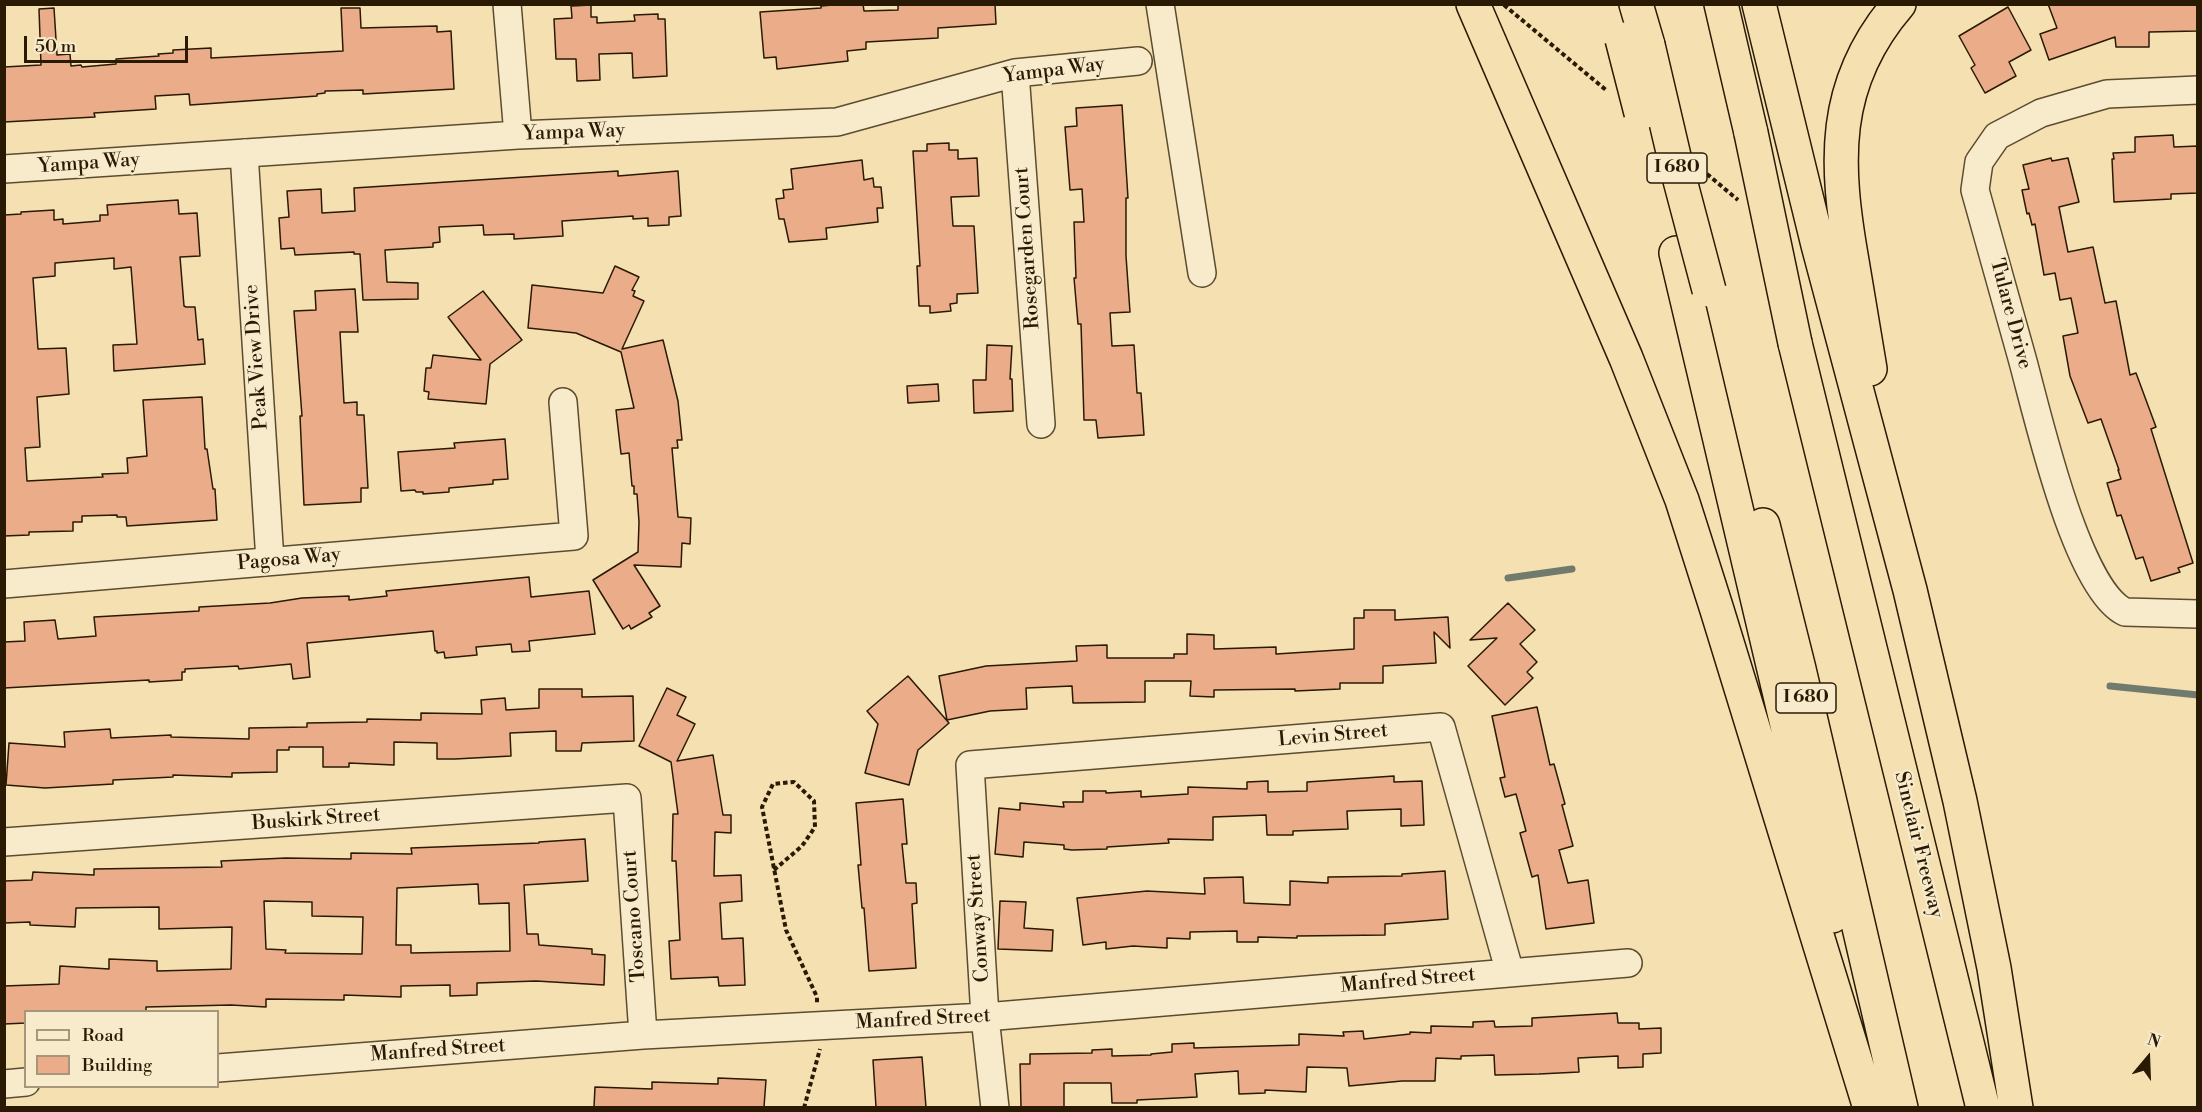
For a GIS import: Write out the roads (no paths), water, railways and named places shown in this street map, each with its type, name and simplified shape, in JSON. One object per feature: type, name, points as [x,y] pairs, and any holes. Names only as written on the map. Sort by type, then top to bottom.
[{"type":"highway","points":[[1473,4],[1626,358],[1682,500],[1870,1107]]},
{"type":"highway","name":"I 680","points":[[1614,4],[1635,42],[1677,169],[1709,290],[1726,375],[1799,669],[1901,1107]]},
{"type":"highway","name":"I 680","points":[[1636,4],[1635,42],[1676,253],[1878,1107]]},
{"type":"highway","name":"Sinclair Freeway","points":[[1721,4],[1795,343],[1983,1107]]},
{"type":"highway","points":[[1759,4],[1818,245],[1910,590],[1972,859],[1994,968],[2016,1107]]},
{"type":"highway","points":[[1899,4],[1874,38],[1853,85],[1843,127],[1840,165],[1845,223],[1910,590]]},
{"type":"street","points":[[507,4],[518,135]]},
{"type":"street","points":[[1160,4],[1202,273]]},
{"type":"street","name":"Yampa Way","points":[[4,169],[518,135],[837,122],[1015,73],[1138,61]]},
{"type":"street","name":"Rosegarden Court","points":[[1015,73],[1041,424]]},
{"type":"street","name":"Tulare Drive","points":[[2198,90],[2107,94],[2041,113],[1997,136],[1979,162],[1976,190],[2059,493],[2084,558],[2102,591],[2116,608],[2125,612],[2198,614]]},
{"type":"street","name":"Peak View Drive","points":[[244,153],[270,561]]},
{"type":"street","name":"Pagosa Way","points":[[4,584],[574,536],[562,402]]},
{"type":"street","name":"Levin Street","points":[[970,765],[1441,727],[1510,973]]},
{"type":"street","name":"Conway Street","points":[[970,765],[985,1017],[995,1107]]},
{"type":"street","name":"Buskirk Street","points":[[4,842],[627,798]]},
{"type":"street","name":"Toscano Court","points":[[627,798],[643,1035]]},
{"type":"street","name":"Manfred Street","points":[[219,1068],[643,1035],[985,1017],[1628,963]]},
{"type":"street","points":[[4,1084],[24,1082]]},
{"type":"waterway","points":[[1508,578],[1572,569]]},
{"type":"waterway","points":[[2110,686],[2198,695]]}]
